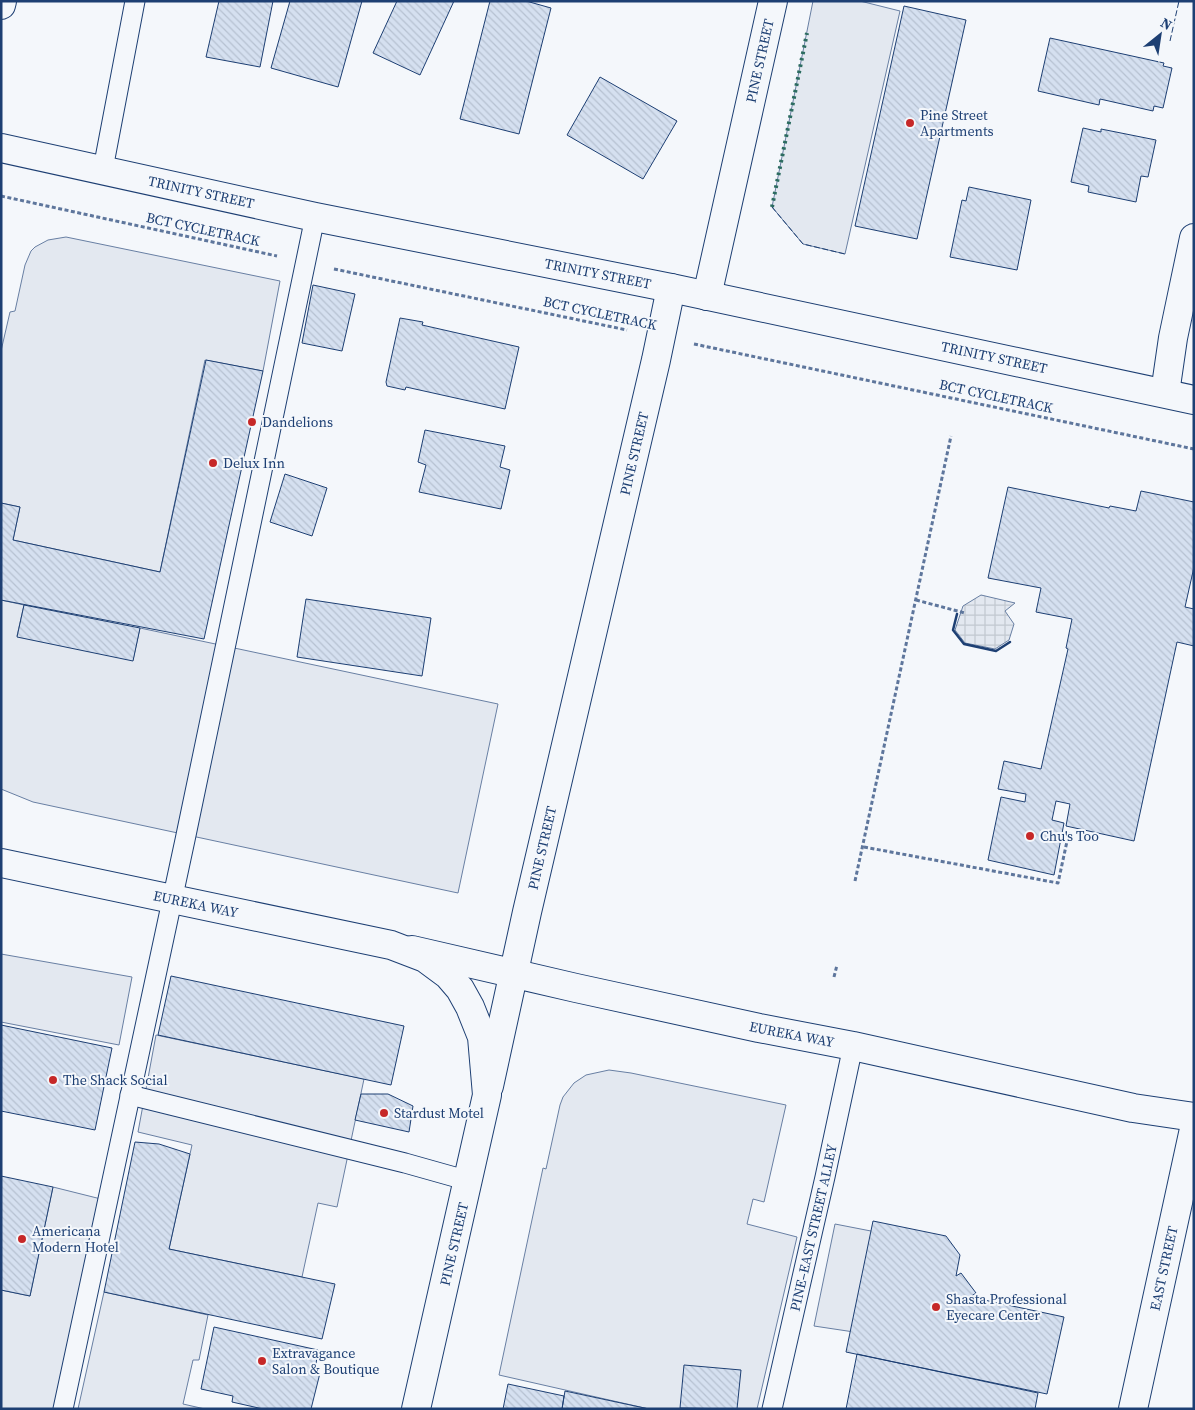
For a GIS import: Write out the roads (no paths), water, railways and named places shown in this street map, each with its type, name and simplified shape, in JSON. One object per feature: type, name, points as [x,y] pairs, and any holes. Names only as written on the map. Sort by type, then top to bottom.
[{"type":"main road","name":"PINE STREET","points":[[707,296],[773,1]]},
{"type":"main road","name":"TRINITY STREET","points":[[1,148],[314,217],[671,288],[1194,400]]},
{"type":"main road","points":[[1165,393],[1173,338],[1194,238]]},
{"type":"main road","name":"PINE STREET","points":[[416,1409],[671,288]]},
{"type":"main road","name":"EUREKA WAY","points":[[1,863],[391,945],[759,1028],[853,1046],[1133,1108],[1194,1117]]},
{"type":"main road","name":"EUREKA WAY","points":[[391,945],[425,958],[448,975],[460,989],[470,1007],[482,1037],[487,1095]]},
{"type":"main road","name":"EAST STREET","points":[[1133,1409],[1194,1129]]},
{"type":"lane","points":[[103,169],[135,1]]},
{"type":"lane","points":[[63,1409],[172,900],[314,217]]},
{"type":"lane","name":"PINE–EAST STREET ALLEY","points":[[772,1409],[853,1046]]},
{"type":"lane","points":[[130,1096],[405,1163],[469,1181]]},
{"type":"place","name":"Pine Street Apartments","points":[[910,123]]},
{"type":"place","name":"Dandelions","points":[[252,422]]},
{"type":"place","name":"Delux Inn","points":[[213,463]]},
{"type":"place","name":"Chu's Too","points":[[1030,836]]},
{"type":"place","name":"The Shack Social","points":[[53,1080]]},
{"type":"place","name":"Stardust Motel","points":[[384,1113]]},
{"type":"place","name":"Americana Modern Hotel","points":[[22,1239]]},
{"type":"place","name":"Shasta Professional Eyecare Center","points":[[936,1307]]},
{"type":"place","name":"Extravagance Salon & Boutique","points":[[262,1361]]}]
